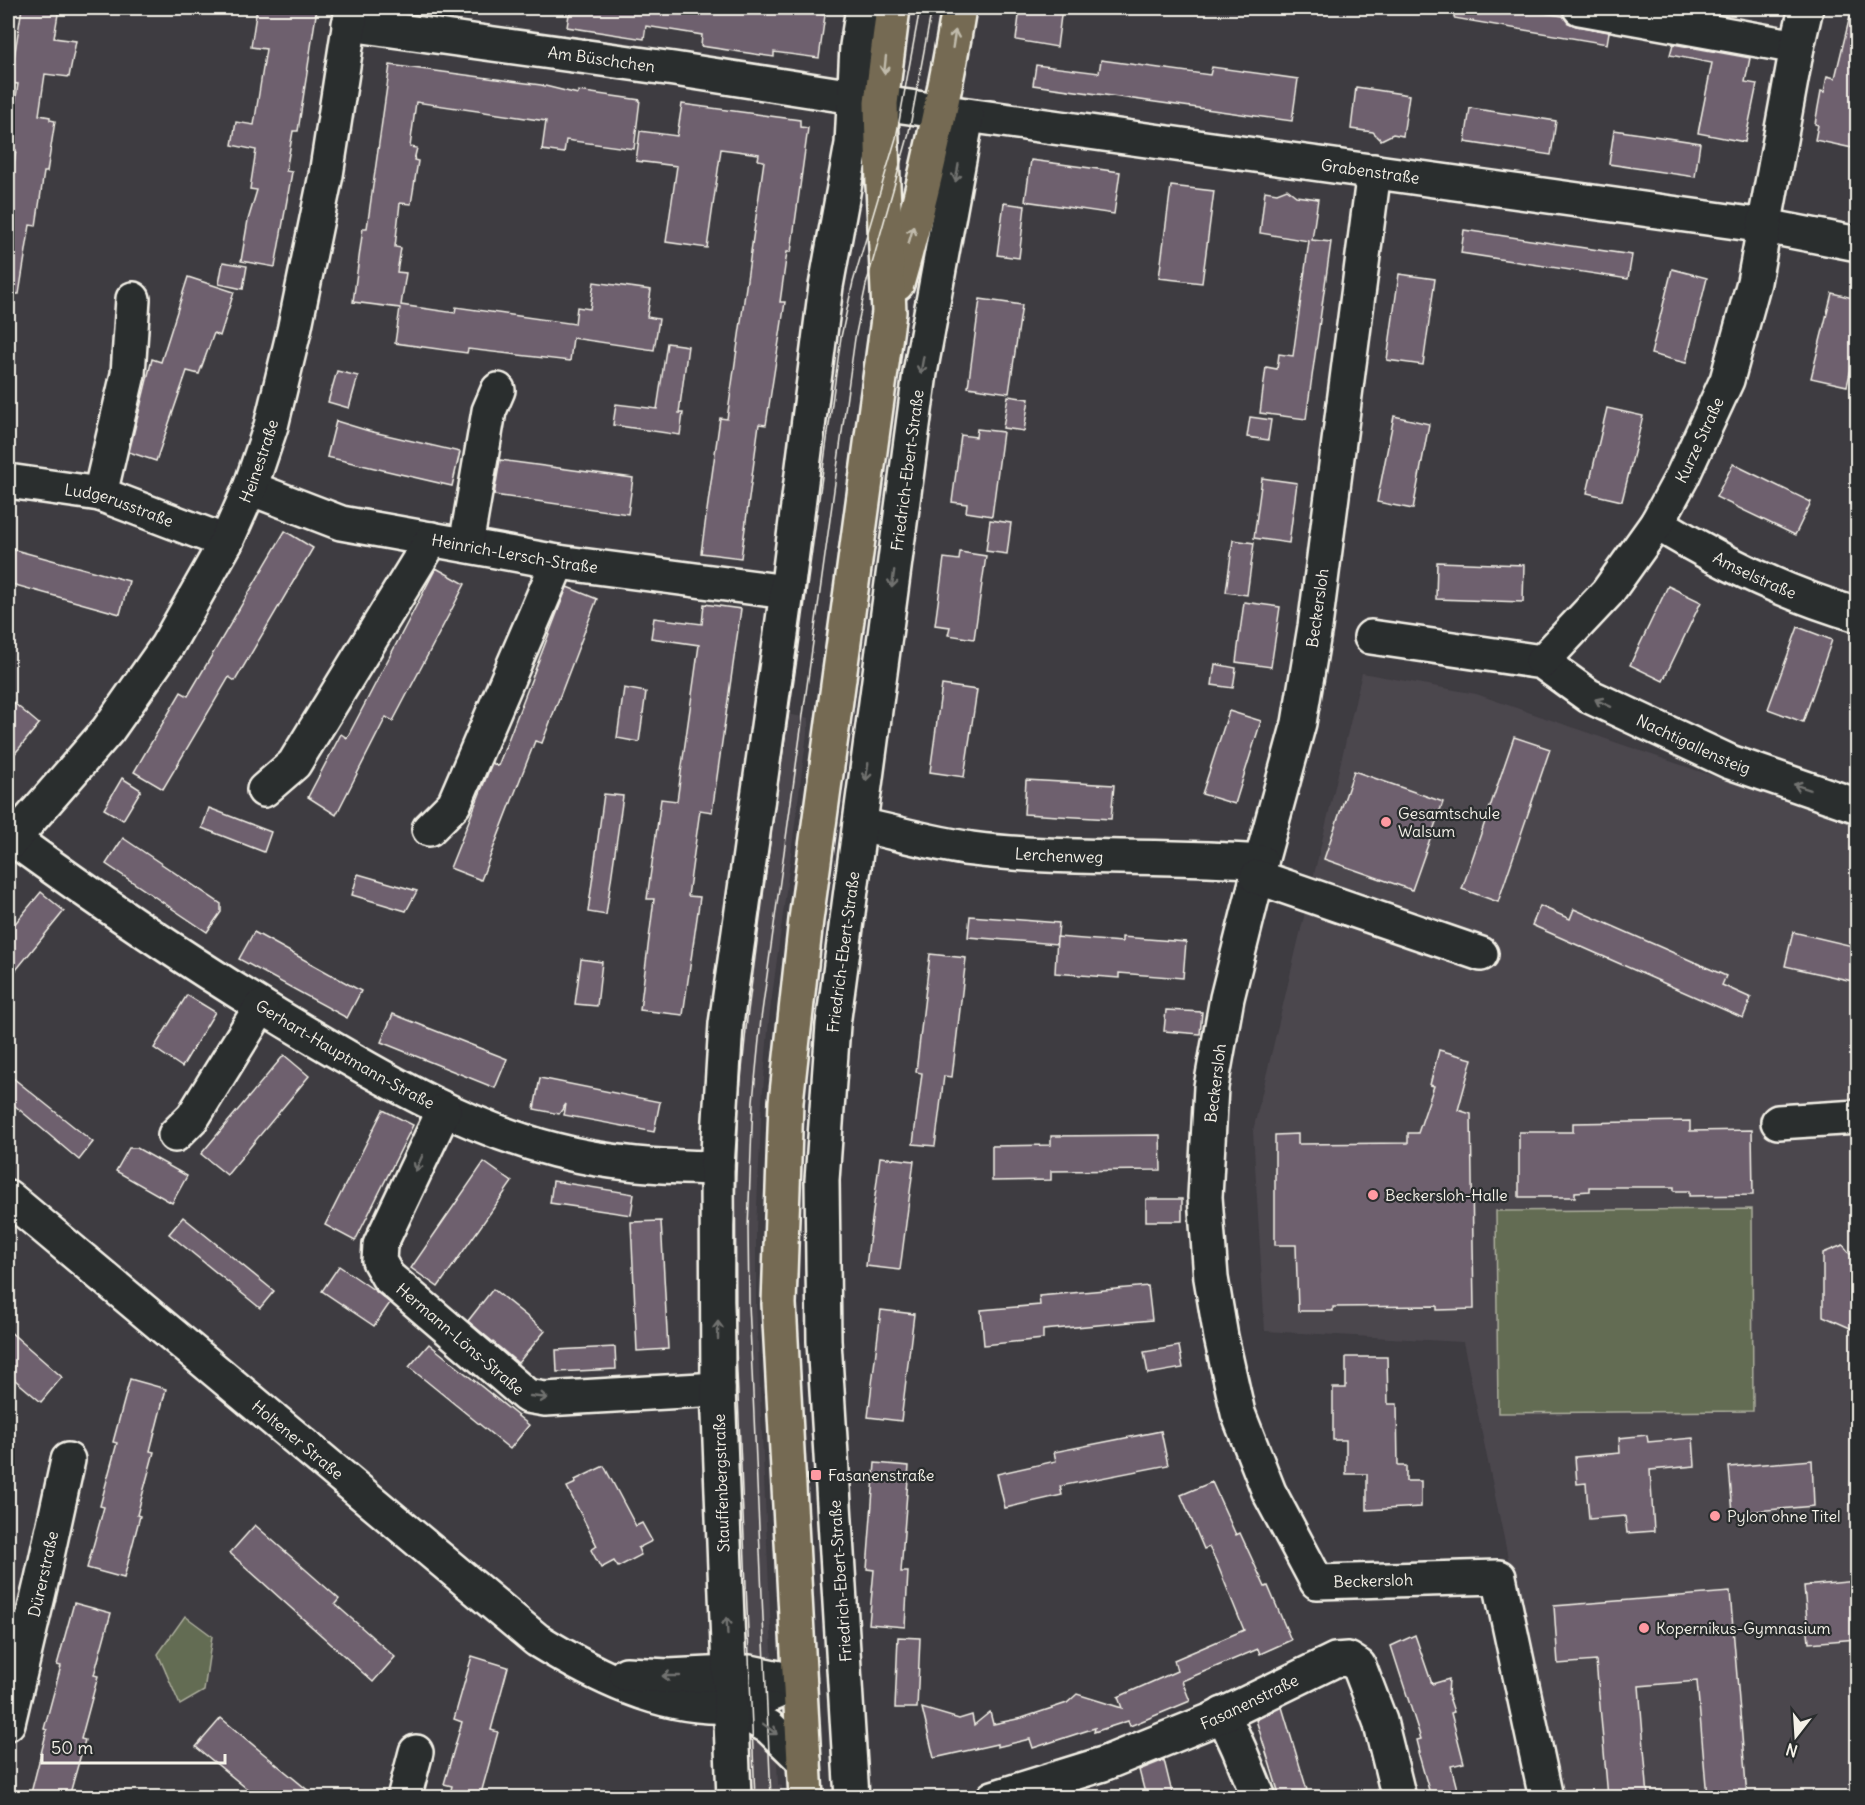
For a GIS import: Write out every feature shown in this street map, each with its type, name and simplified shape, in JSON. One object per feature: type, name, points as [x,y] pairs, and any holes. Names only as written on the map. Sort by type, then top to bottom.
[{"type":"main road","name":"Friedrich-Ebert-Straße","points":[[806,1797],[779,1304],[786,1102],[806,920],[889,312],[882,185],[868,100],[893,8]]},
{"type":"main road","name":"Friedrich-Ebert-Straße","points":[[889,312],[917,215],[954,114],[959,8]]},
{"type":"street","points":[[863,8],[857,46],[868,100]]},
{"type":"street","points":[[1580,8],[1797,47]]},
{"type":"street","name":"Kurze Straße","points":[[1542,662],[1607,593],[1657,523],[1682,477],[1727,380],[1754,282],[1806,8]]},
{"type":"street","name":"Am Büschchen","points":[[350,16],[868,100]]},
{"type":"street","name":"Heinestraße","points":[[10,842],[108,730],[167,646],[226,542],[250,488],[271,426],[296,320],[326,175],[350,16]]},
{"type":"street","name":"Grabenstraße","points":[[868,100],[954,114],[1765,226],[1857,244]]},
{"type":"street","name":"Stauffenbergstraße","points":[[734,1797],[737,1684],[718,1389],[717,1168],[726,1024],[787,592],[826,286],[852,144],[868,100]]},
{"type":"street","name":"Friedrich-Ebert-Straße","points":[[852,1797],[824,1341],[822,1180],[834,1025],[954,114]]},
{"type":"street","name":"Beckersloh","points":[[1374,171],[1315,627],[1301,712],[1227,998],[1211,1087],[1205,1197],[1211,1278],[1238,1413],[1269,1492],[1317,1581],[1499,1577],[1546,1797]]},
{"type":"street","points":[[100,494],[128,374],[132,299]]},
{"type":"street","points":[[466,545],[489,411],[498,390]]},
{"type":"street","name":"Ludgerusstraße","points":[[8,481],[100,494],[226,542]]},
{"type":"street","name":"Heinrich-Lersch-Straße","points":[[250,488],[341,523],[558,562],[787,592]]},
{"type":"street","name":"Amselstraße","points":[[1657,523],[1697,548],[1747,574],[1857,615]]},
{"type":"street","points":[[264,790],[294,764],[432,539]]},
{"type":"street","points":[[429,829],[454,804],[558,562]]},
{"type":"street","points":[[1371,637],[1542,662]]},
{"type":"street","name":"Nachtigallensteig","points":[[1542,662],[1589,696],[1730,762],[1857,806]]},
{"type":"street","name":"Lerchenweg","points":[[860,825],[972,849],[1089,857],[1204,857],[1259,869],[1481,954]]},
{"type":"street","name":"Gerhart-Hauptmann-Straße","points":[[10,842],[261,1006],[351,1060],[444,1110],[499,1133],[555,1150],[596,1159],[650,1167],[717,1168]]},
{"type":"street","points":[[175,1135],[193,1117],[261,1006]]},
{"type":"street","name":"Hermann-Löns-Straße","points":[[444,1110],[380,1245],[379,1261],[388,1277],[526,1396],[545,1399],[718,1389]]},
{"type":"street","points":[[1778,1122],[1857,1117]]},
{"type":"street","name":"Holtener Straße","points":[[8,1197],[537,1641],[563,1657],[626,1687],[655,1697],[688,1703],[737,1684],[799,1683]]},
{"type":"street","name":"Dürerstraße","points":[[8,1724],[12,1685],[42,1579],[68,1460]]},
{"type":"street","points":[[737,1684],[797,1643]]},
{"type":"street","name":"Fasanenstraße","points":[[993,1797],[1103,1764],[1223,1714],[1335,1660],[1348,1659],[1359,1666],[1380,1721],[1399,1797]]},
{"type":"street","name":"Holtener Straße","points":[[737,1684],[769,1727],[804,1761]]},
{"type":"street","points":[[1223,1714],[1258,1797]]},
{"type":"street","points":[[404,1797],[416,1752]]},
{"type":"shaded area","points":[[1362,673],[1476,694],[1811,810],[1857,822],[1857,1797],[1558,1797],[1463,1342],[1265,1331],[1253,1131]]},
{"type":"shaded area","points":[[780,713],[809,718],[769,1019],[762,1101],[756,1227],[756,1304],[778,1785],[782,1786],[782,1797],[741,1797],[729,1338],[731,1102]]},
{"type":"green space","points":[[1752,1209],[1753,1411],[1498,1413],[1496,1211]]},
{"type":"green space","points":[[185,1616],[212,1636],[204,1691],[180,1705],[158,1654]]},
{"type":"building","points":[[22,8],[59,8],[54,38],[76,41],[69,77],[45,74],[39,115],[50,117],[50,120],[55,121],[47,172],[44,172],[36,226],[30,225],[19,294],[8,294],[8,204],[16,150],[8,149],[18,84],[10,83]]},
{"type":"building","points":[[257,8],[317,8],[298,131],[293,131],[286,171],[292,172],[275,267],[241,261],[248,220],[257,190],[250,189],[256,150],[232,145],[236,122],[254,125],[266,49],[251,47]]},
{"type":"building","points":[[570,8],[740,8],[778,13],[779,8],[825,15],[819,58],[774,52],[774,57],[701,46],[702,35],[646,26],[644,39],[567,27]]},
{"type":"building","points":[[1020,8],[1062,8],[1057,47],[1016,40]]},
{"type":"building","points":[[1455,8],[1513,8],[1563,16],[1568,23],[1576,26],[1609,32],[1607,44],[1454,18]]},
{"type":"building","points":[[1850,16],[1857,17],[1857,149],[1815,140],[1818,125],[1815,124],[1821,91],[1824,92],[1827,76],[1835,78]]},
{"type":"building","points":[[1673,44],[1750,58],[1745,82],[1757,84],[1745,142],[1698,133],[1712,63],[1670,55]]},
{"type":"building","points":[[1101,60],[1210,75],[1212,67],[1298,79],[1292,121],[1033,85],[1036,65],[1099,73]]},
{"type":"building","points":[[390,65],[541,85],[578,94],[578,91],[640,100],[634,149],[566,140],[564,153],[542,150],[546,121],[416,102],[410,147],[417,148],[414,160],[418,161],[411,204],[400,203],[395,247],[401,248],[397,272],[406,273],[401,305],[455,313],[456,307],[575,324],[577,307],[590,309],[594,282],[651,290],[647,317],[659,319],[654,350],[573,338],[570,361],[468,349],[467,353],[395,343],[400,308],[353,302],[363,228],[367,228]]},
{"type":"building","points":[[1356,87],[1409,95],[1403,136],[1393,134],[1381,140],[1373,132],[1351,129]]},
{"type":"building","points":[[682,104],[800,120],[800,127],[808,128],[791,252],[787,252],[780,302],[785,302],[766,425],[759,424],[741,558],[701,553],[720,418],[727,419],[764,161],[758,160],[759,154],[721,149],[707,248],[666,242],[677,166],[636,161],[640,131],[677,136]]},
{"type":"building","points":[[1470,108],[1556,121],[1551,155],[1465,142]]},
{"type":"building","points":[[1614,130],[1700,143],[1695,177],[1609,164]]},
{"type":"building","points":[[1031,160],[1120,172],[1114,214],[1025,201]]},
{"type":"building","points":[[1171,186],[1214,191],[1202,283],[1159,278]]},
{"type":"building","points":[[1287,189],[1296,196],[1318,199],[1312,240],[1331,242],[1306,419],[1260,413],[1266,367],[1277,369],[1279,354],[1293,356],[1309,241],[1260,233],[1265,191],[1277,193]]},
{"type":"building","points":[[1004,203],[1025,206],[1019,258],[997,255]]},
{"type":"building","points":[[1464,230],[1632,255],[1628,279],[1461,253]]},
{"type":"building","points":[[223,262],[247,266],[243,289],[219,284]]},
{"type":"building","points":[[1672,269],[1707,278],[1686,363],[1651,354]]},
{"type":"building","points":[[1399,274],[1435,279],[1423,365],[1387,360]]},
{"type":"building","points":[[188,277],[234,292],[220,336],[214,333],[199,374],[187,371],[156,461],[129,452],[152,359],[161,362]]},
{"type":"building","points":[[1832,293],[1857,299],[1857,344],[1847,386],[1811,378]]},
{"type":"building","points":[[980,299],[1022,305],[1009,393],[968,387]]},
{"type":"building","points":[[667,343],[688,346],[679,413],[683,413],[680,435],[613,425],[616,404],[657,409]]},
{"type":"building","points":[[337,371],[358,376],[349,408],[328,402]]},
{"type":"building","points":[[1008,396],[1029,399],[1024,431],[1003,428]]},
{"type":"building","points":[[1607,408],[1643,416],[1622,501],[1587,493]]},
{"type":"building","points":[[1394,416],[1429,424],[1413,509],[1377,502]]},
{"type":"building","points":[[1250,417],[1271,420],[1268,440],[1247,437]]},
{"type":"building","points":[[336,421],[460,452],[452,486],[327,457]]},
{"type":"building","points":[[977,429],[1003,432],[992,516],[966,512],[967,504],[952,502],[961,435],[976,437]]},
{"type":"building","points":[[500,460],[633,478],[628,514],[494,495]]},
{"type":"building","points":[[1733,464],[1811,502],[1795,535],[1716,497]]},
{"type":"building","points":[[1262,478],[1297,483],[1289,543],[1254,538]]},
{"type":"building","points":[[990,520],[1011,523],[1007,554],[986,551]]},
{"type":"building","points":[[285,531],[313,548],[235,681],[229,677],[163,789],[134,772],[181,692],[188,696]]},
{"type":"building","points":[[1233,540],[1254,543],[1247,595],[1226,592]]},
{"type":"building","points":[[8,548],[129,581],[120,614],[8,583]]},
{"type":"building","points":[[960,552],[986,556],[974,639],[948,635],[950,627],[935,625],[944,558],[959,560]]},
{"type":"building","points":[[1437,562],[1524,565],[1523,602],[1436,599]]},
{"type":"building","points":[[436,568],[465,584],[393,721],[386,717],[336,815],[308,797],[341,734],[347,738]]},
{"type":"building","points":[[1668,586],[1701,602],[1663,681],[1630,665]]},
{"type":"building","points":[[567,587],[597,599],[542,743],[535,741],[481,880],[450,868],[492,763],[498,766]]},
{"type":"building","points":[[1244,602],[1280,607],[1271,667],[1236,662]]},
{"type":"building","points":[[704,604],[741,609],[712,812],[700,810],[688,896],[700,897],[683,1015],[640,1010],[654,899],[647,899],[661,799],[677,801],[699,645],[651,638],[654,618],[702,624]]},
{"type":"building","points":[[1798,627],[1832,640],[1803,722],[1768,709]]},
{"type":"building","points":[[1215,664],[1236,668],[1233,688],[1212,685]]},
{"type":"building","points":[[942,685],[977,690],[964,777],[930,772]]},
{"type":"building","points":[[624,688],[646,692],[639,742],[617,738]]},
{"type":"building","points":[[8,698],[39,724],[8,762]]},
{"type":"building","points":[[1229,711],[1261,721],[1235,804],[1202,794]]},
{"type":"building","points":[[1514,737],[1550,749],[1498,902],[1462,889]]},
{"type":"building","points":[[1354,771],[1443,802],[1412,890],[1324,859]]},
{"type":"building","points":[[122,778],[141,790],[123,820],[104,809]]},
{"type":"building","points":[[1026,780],[1114,785],[1111,819],[1024,814]]},
{"type":"building","points":[[604,794],[623,796],[606,915],[588,912]]},
{"type":"building","points":[[209,808],[271,832],[264,852],[202,828]]},
{"type":"building","points":[[123,838],[221,904],[221,912],[207,932],[106,864]]},
{"type":"building","points":[[358,874],[417,891],[406,911],[352,895]]},
{"type":"building","points":[[41,892],[64,911],[8,980],[8,932]]},
{"type":"building","points":[[1540,906],[1570,919],[1574,909],[1726,976],[1722,985],[1751,998],[1743,1018],[1532,925]]},
{"type":"building","points":[[970,916],[1059,923],[1057,944],[968,937]]},
{"type":"building","points":[[254,932],[361,991],[347,1018],[239,959]]},
{"type":"building","points":[[1793,932],[1857,947],[1857,982],[1785,966]]},
{"type":"building","points":[[1057,937],[1122,942],[1122,937],[1186,942],[1183,978],[1119,973],[1119,978],[1055,973]]},
{"type":"building","points":[[930,954],[966,958],[952,1077],[944,1076],[935,1146],[913,1144],[922,1073],[916,1072]]},
{"type":"building","points":[[581,959],[602,962],[597,1006],[575,1004]]},
{"type":"building","points":[[187,995],[215,1012],[182,1067],[154,1048]]},
{"type":"building","points":[[1166,1010],[1202,1012],[1200,1034],[1164,1031]]},
{"type":"building","points":[[393,1014],[507,1059],[495,1088],[381,1042]]},
{"type":"building","name":"Beckersloh-Halle","points":[[1439,1050],[1472,1059],[1458,1110],[1471,1114],[1474,1309],[1437,1310],[1437,1306],[1333,1307],[1333,1311],[1298,1311],[1296,1245],[1275,1245],[1275,1135],[1298,1134],[1298,1144],[1408,1143],[1408,1133],[1418,1133],[1434,1086],[1430,1085]]},
{"type":"building","points":[[284,1055],[309,1076],[227,1175],[201,1154]]},
{"type":"building","points":[[8,1074],[93,1142],[79,1160],[8,1100]]},
{"type":"building","points":[[540,1078],[660,1102],[654,1132],[564,1115],[566,1104],[559,1114],[534,1109]]},
{"type":"building","points":[[383,1110],[413,1125],[355,1241],[325,1225]]},
{"type":"building","points":[[1690,1121],[1690,1131],[1752,1130],[1753,1195],[1689,1196],[1689,1191],[1674,1191],[1674,1187],[1590,1187],[1590,1191],[1575,1192],[1575,1197],[1519,1197],[1519,1132],[1573,1132],[1573,1123]]},
{"type":"building","points":[[1160,1135],[1161,1170],[1051,1171],[1051,1180],[992,1181],[992,1146],[1051,1145],[1051,1136]]},
{"type":"building","points":[[129,1148],[137,1148],[187,1176],[172,1203],[116,1171]]},
{"type":"building","points":[[880,1157],[914,1161],[900,1270],[866,1266]]},
{"type":"building","points":[[484,1162],[512,1182],[438,1287],[411,1268]]},
{"type":"building","points":[[553,1181],[634,1194],[631,1215],[550,1203]]},
{"type":"building","points":[[1146,1199],[1182,1199],[1182,1221],[1146,1221]]},
{"type":"building","points":[[183,1217],[274,1291],[260,1308],[169,1234]]},
{"type":"building","points":[[661,1221],[668,1349],[637,1351],[631,1222]]},
{"type":"building","points":[[1843,1245],[1850,1254],[1857,1251],[1857,1331],[1823,1316],[1823,1253]]},
{"type":"building","points":[[339,1266],[390,1303],[374,1326],[322,1291]]},
{"type":"building","points":[[1148,1286],[1152,1320],[1043,1330],[1043,1339],[984,1345],[981,1310],[1040,1305],[1039,1296]]},
{"type":"building","points":[[493,1289],[545,1331],[518,1363],[468,1321]]},
{"type":"building","points":[[881,1310],[914,1314],[901,1421],[868,1417]]},
{"type":"building","points":[[8,1330],[62,1377],[41,1402],[8,1374]]},
{"type":"building","points":[[429,1344],[529,1425],[510,1449],[409,1367]]},
{"type":"building","points":[[1179,1346],[1183,1368],[1148,1374],[1144,1352]]},
{"type":"building","points":[[615,1347],[616,1369],[557,1372],[556,1350]]},
{"type":"building","points":[[1346,1357],[1387,1357],[1388,1404],[1397,1404],[1398,1466],[1406,1466],[1406,1481],[1421,1481],[1421,1507],[1367,1510],[1367,1474],[1346,1474],[1346,1440],[1333,1440],[1333,1388],[1346,1388]]},
{"type":"building","points":[[130,1379],[166,1389],[150,1451],[154,1452],[137,1515],[140,1516],[124,1578],[87,1568],[104,1507],[100,1506],[117,1443],[113,1442]]},
{"type":"building","points":[[1161,1431],[1168,1465],[1060,1486],[1062,1495],[1005,1508],[997,1474],[1056,1461],[1054,1452]]},
{"type":"building","points":[[1647,1435],[1648,1442],[1693,1438],[1695,1466],[1650,1470],[1654,1531],[1627,1533],[1625,1516],[1589,1519],[1586,1483],[1577,1484],[1575,1457],[1620,1453],[1619,1438]]},
{"type":"building","points":[[1812,1460],[1814,1506],[1733,1513],[1729,1467]]},
{"type":"building","points":[[875,1463],[909,1466],[901,1572],[908,1572],[905,1627],[869,1624],[874,1570],[867,1569]]},
{"type":"building","points":[[604,1466],[636,1526],[642,1523],[652,1541],[638,1548],[641,1555],[618,1567],[614,1561],[601,1568],[591,1550],[597,1546],[567,1487],[576,1483],[575,1480]]},
{"type":"building","points":[[1212,1482],[1236,1535],[1240,1533],[1265,1587],[1268,1586],[1291,1640],[1260,1654],[1258,1649],[1182,1681],[1190,1701],[1130,1726],[1128,1721],[1094,1732],[1095,1728],[1033,1748],[1030,1739],[934,1758],[922,1708],[959,1719],[972,1715],[974,1725],[990,1712],[993,1724],[1022,1718],[1067,1703],[1077,1694],[1122,1708],[1118,1697],[1177,1671],[1174,1660],[1244,1630],[1216,1561],[1209,1547],[1204,1549],[1181,1495]]},
{"type":"building","points":[[255,1525],[339,1599],[335,1604],[395,1657],[373,1682],[230,1553]]},
{"type":"building","points":[[1857,1581],[1857,1639],[1809,1643],[1804,1586]]},
{"type":"building","points":[[1730,1592],[1747,1797],[1707,1797],[1697,1681],[1639,1686],[1648,1797],[1608,1797],[1596,1661],[1558,1664],[1554,1606]]},
{"type":"building","points":[[74,1603],[111,1613],[94,1675],[98,1676],[81,1739],[85,1740],[69,1797],[48,1797],[31,1793],[47,1730],[44,1729],[61,1666],[57,1665]]},
{"type":"building","points":[[1415,1635],[1432,1684],[1449,1679],[1448,1694],[1454,1712],[1451,1713],[1464,1763],[1451,1766],[1459,1797],[1431,1797],[1418,1752],[1420,1752],[1417,1740],[1421,1739],[1391,1646]]},
{"type":"building","points":[[898,1637],[920,1638],[917,1708],[895,1708]]},
{"type":"building","points":[[472,1656],[508,1667],[491,1730],[498,1732],[480,1797],[449,1797],[452,1786],[444,1784],[462,1722],[454,1719]]},
{"type":"building","points":[[1282,1707],[1307,1790],[1280,1797],[1256,1720]]},
{"type":"building","points":[[221,1718],[316,1797],[257,1797],[196,1747]]},
{"type":"building","points":[[1164,1760],[1173,1797],[1146,1797],[1139,1770]]},
{"type":"tram line","points":[[755,1798],[734,1301],[734,1226],[739,1100],[747,1019],[775,803],[841,337],[853,282],[896,138],[920,8]]},
{"type":"tram line","points":[[771,1798],[749,1303],[748,1228],[753,1101],[761,1019],[855,338],[866,285],[908,137],[932,8]]},
{"type":"place","name":"Gesamtschule Walsum","points":[[1386,822]]},
{"type":"place","name":"Beckersloh-Halle","points":[[1373,1195]]},
{"type":"place","name":"Fasanenstraße","points":[[816,1475]]},
{"type":"place","name":"Pylon ohne Titel","points":[[1715,1516]]},
{"type":"place","name":"Kopernikus-Gymnasium","points":[[1644,1628]]}]
